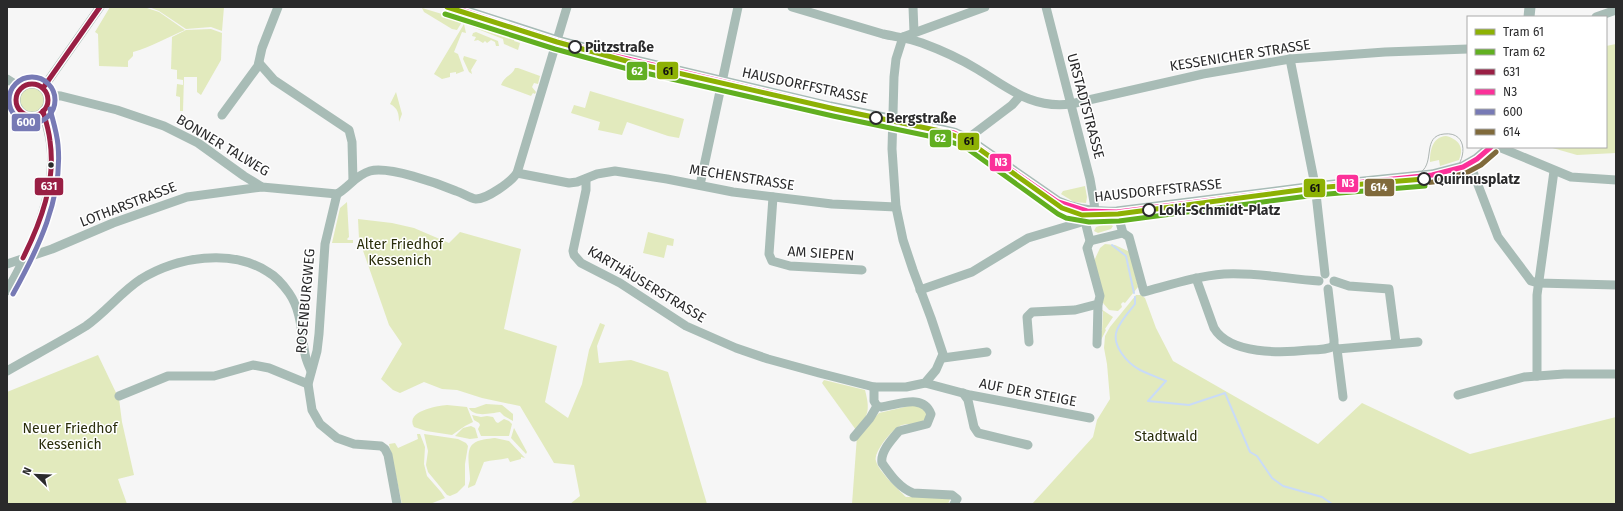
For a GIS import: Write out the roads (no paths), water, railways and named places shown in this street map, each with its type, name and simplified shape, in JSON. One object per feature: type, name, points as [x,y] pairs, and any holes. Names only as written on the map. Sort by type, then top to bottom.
[{"type":"main road","name":"HAUSDORFFSTRASSE","points":[[452,7],[470,10],[557,41],[632,61],[830,107],[893,118],[946,131],[967,139],[1058,202],[1074,209],[1094,213],[1117,212],[1315,187],[1424,176],[1454,171],[1470,164],[1490,148]]},
{"type":"street","points":[[7,79],[21,88],[17,95],[16,103],[20,111],[27,115],[38,115],[43,111],[48,103],[45,92],[100,7]]},
{"type":"street","points":[[222,115],[255,71],[278,7]]},
{"type":"street","points":[[338,194],[353,181],[370,172],[383,171],[408,176],[443,186],[476,199],[486,196],[509,182],[517,173],[566,7]]},
{"type":"street","points":[[700,185],[738,7]]},
{"type":"street","name":"KESSENICHER STRASSE","points":[[792,7],[885,34],[903,37],[923,43],[950,54],[1020,96],[1041,103],[1057,105],[1071,104],[1203,74],[1290,59],[1385,52],[1467,50]]},
{"type":"street","points":[[913,7],[914,32]]},
{"type":"street","points":[[877,406],[874,401],[874,387],[906,387],[925,383],[931,377],[943,358],[943,349],[920,290],[903,240],[896,207],[892,149],[896,59],[903,37],[985,7]]},
{"type":"street","name":"URSTADTSTRASSE","points":[[1046,7],[1091,183],[1094,213]]},
{"type":"street","points":[[1599,16],[1616,10]]},
{"type":"street","points":[[1290,59],[1315,187],[1325,274]]},
{"type":"street","points":[[259,63],[274,80],[349,130],[352,138],[354,160],[353,181]]},
{"type":"street","name":"BONNER TALWEG","points":[[21,88],[32,84],[45,92],[117,110],[164,126],[198,143],[248,179],[262,186],[338,194]]},
{"type":"street","points":[[967,139],[1020,96]]},
{"type":"street","points":[[7,107],[16,103]]},
{"type":"street","points":[[8,290],[35,233],[45,203],[51,172],[52,147],[43,111]]},
{"type":"street","points":[[1501,148],[1554,171],[1575,178],[1616,180]]},
{"type":"street","points":[[354,160],[370,172]]},
{"type":"street","points":[[1470,164],[1498,237],[1528,278],[1533,282],[1538,283],[1616,285]]},
{"type":"street","name":"MECHENSTRASSE","points":[[517,173],[564,183],[577,182],[597,174],[615,171],[733,192],[772,197],[832,204],[896,207]]},
{"type":"street","points":[[1537,376],[1538,283],[1554,171]]},
{"type":"street","name":"KARTHÄUSERSTRASSE","points":[[586,179],[586,190],[573,246],[574,255],[581,263],[620,283],[674,319],[702,333],[768,359],[874,387]]},
{"type":"street","name":"LOTHARSTRASSE","points":[[7,264],[52,249],[113,223],[187,196],[262,186]]},
{"type":"street","name":"ROSENBURGWEG","points":[[338,194],[325,244],[317,351],[308,384],[312,410],[315,418],[325,430],[348,443],[376,445],[385,449],[388,455],[397,504]]},
{"type":"street","name":"AM SIEPEN","points":[[772,197],[769,254],[772,261],[790,266],[862,270]]},
{"type":"street","points":[[1117,212],[1123,233],[1129,237],[1144,292],[1196,278],[1233,273],[1319,281]]},
{"type":"street","points":[[920,290],[972,272],[1028,238],[1085,221],[1094,213]]},
{"type":"street","points":[[1085,221],[1090,241],[1087,248],[1100,296],[1098,304],[1098,344]]},
{"type":"street","points":[[1090,241],[1123,233]]},
{"type":"street","points":[[7,371],[101,315],[128,289],[142,279],[164,268],[187,261],[221,259],[241,260],[268,272],[279,281],[290,295],[297,308],[302,324],[305,356],[311,371]]},
{"type":"street","points":[[1325,274],[1331,275],[1334,281],[1333,286],[1328,289],[1321,288],[1319,281],[1321,276],[1325,274]]},
{"type":"street","points":[[7,277],[8,290]]},
{"type":"street","points":[[1196,278],[1217,334],[1229,342],[1257,350],[1284,352],[1418,342]]},
{"type":"street","points":[[1334,281],[1349,286],[1389,289],[1396,343]]},
{"type":"street","points":[[1328,289],[1343,397]]},
{"type":"street","points":[[1029,342],[1027,316],[1032,312],[1075,310],[1098,304]]},
{"type":"street","points":[[943,358],[987,352]]},
{"type":"street","points":[[119,396],[168,376],[214,376],[253,365],[269,368],[308,384]]},
{"type":"street","points":[[1458,396],[1524,377],[1564,374],[1616,374]]},
{"type":"street","name":"AUF DER STEIGE","points":[[925,383],[935,387],[970,395],[1090,418]]},
{"type":"street","name":"AUF DER STEIGE","points":[[962,392],[968,400],[974,427],[978,433],[1028,445]]},
{"type":"street","points":[[877,406],[881,407],[918,401],[926,405],[931,414],[927,424],[899,431],[885,449],[881,460],[898,483],[908,491],[913,493],[952,495],[957,499],[954,504]]},
{"type":"street","points":[[854,436],[870,418],[877,406]]},
{"type":"waterway","points":[[1112,245],[1126,256],[1134,293]]},
{"type":"waterway","points":[[1135,297],[1135,304],[1123,319],[1117,330],[1116,342],[1121,353],[1135,367],[1166,381],[1148,401],[1189,405],[1225,393],[1250,452],[1257,456],[1272,478],[1283,486],[1322,497],[1332,504]]},
{"type":"tram line","name":"61","points":[[447,7],[557,42],[630,62],[835,109],[945,132],[968,141],[1062,208],[1082,215],[1118,214],[1315,188],[1424,179]]},
{"type":"tram line","name":"62","points":[[445,14],[555,49],[628,69],[833,116],[943,139],[965,147],[1058,214],[1066,218],[1089,222],[1119,221],[1316,195],[1425,186]]},
{"type":"tram line","points":[[1379,179],[1417,175],[1425,168],[1433,139],[1444,134],[1452,134],[1458,137],[1463,148],[1460,162],[1456,168],[1445,176],[1424,179]]},
{"type":"tram line","points":[[1194,201],[1216,201]]},
{"type":"place","name":"Pützstraße","points":[[575,47]]},
{"type":"place","name":"Bergstraße","points":[[876,118]]},
{"type":"place","name":"Quirinusplatz","points":[[1424,179]]},
{"type":"place","name":"Loki-Schmidt-Platz","points":[[1149,210]]},
{"type":"park label","name":"Alter Friedhof Kessenich","points":[[400,252]]},
{"type":"park label","name":"Neuer Friedhof Kessenich","points":[[70,436]]},
{"type":"park label","name":"Stadtwald","points":[[1166,436]]}]
